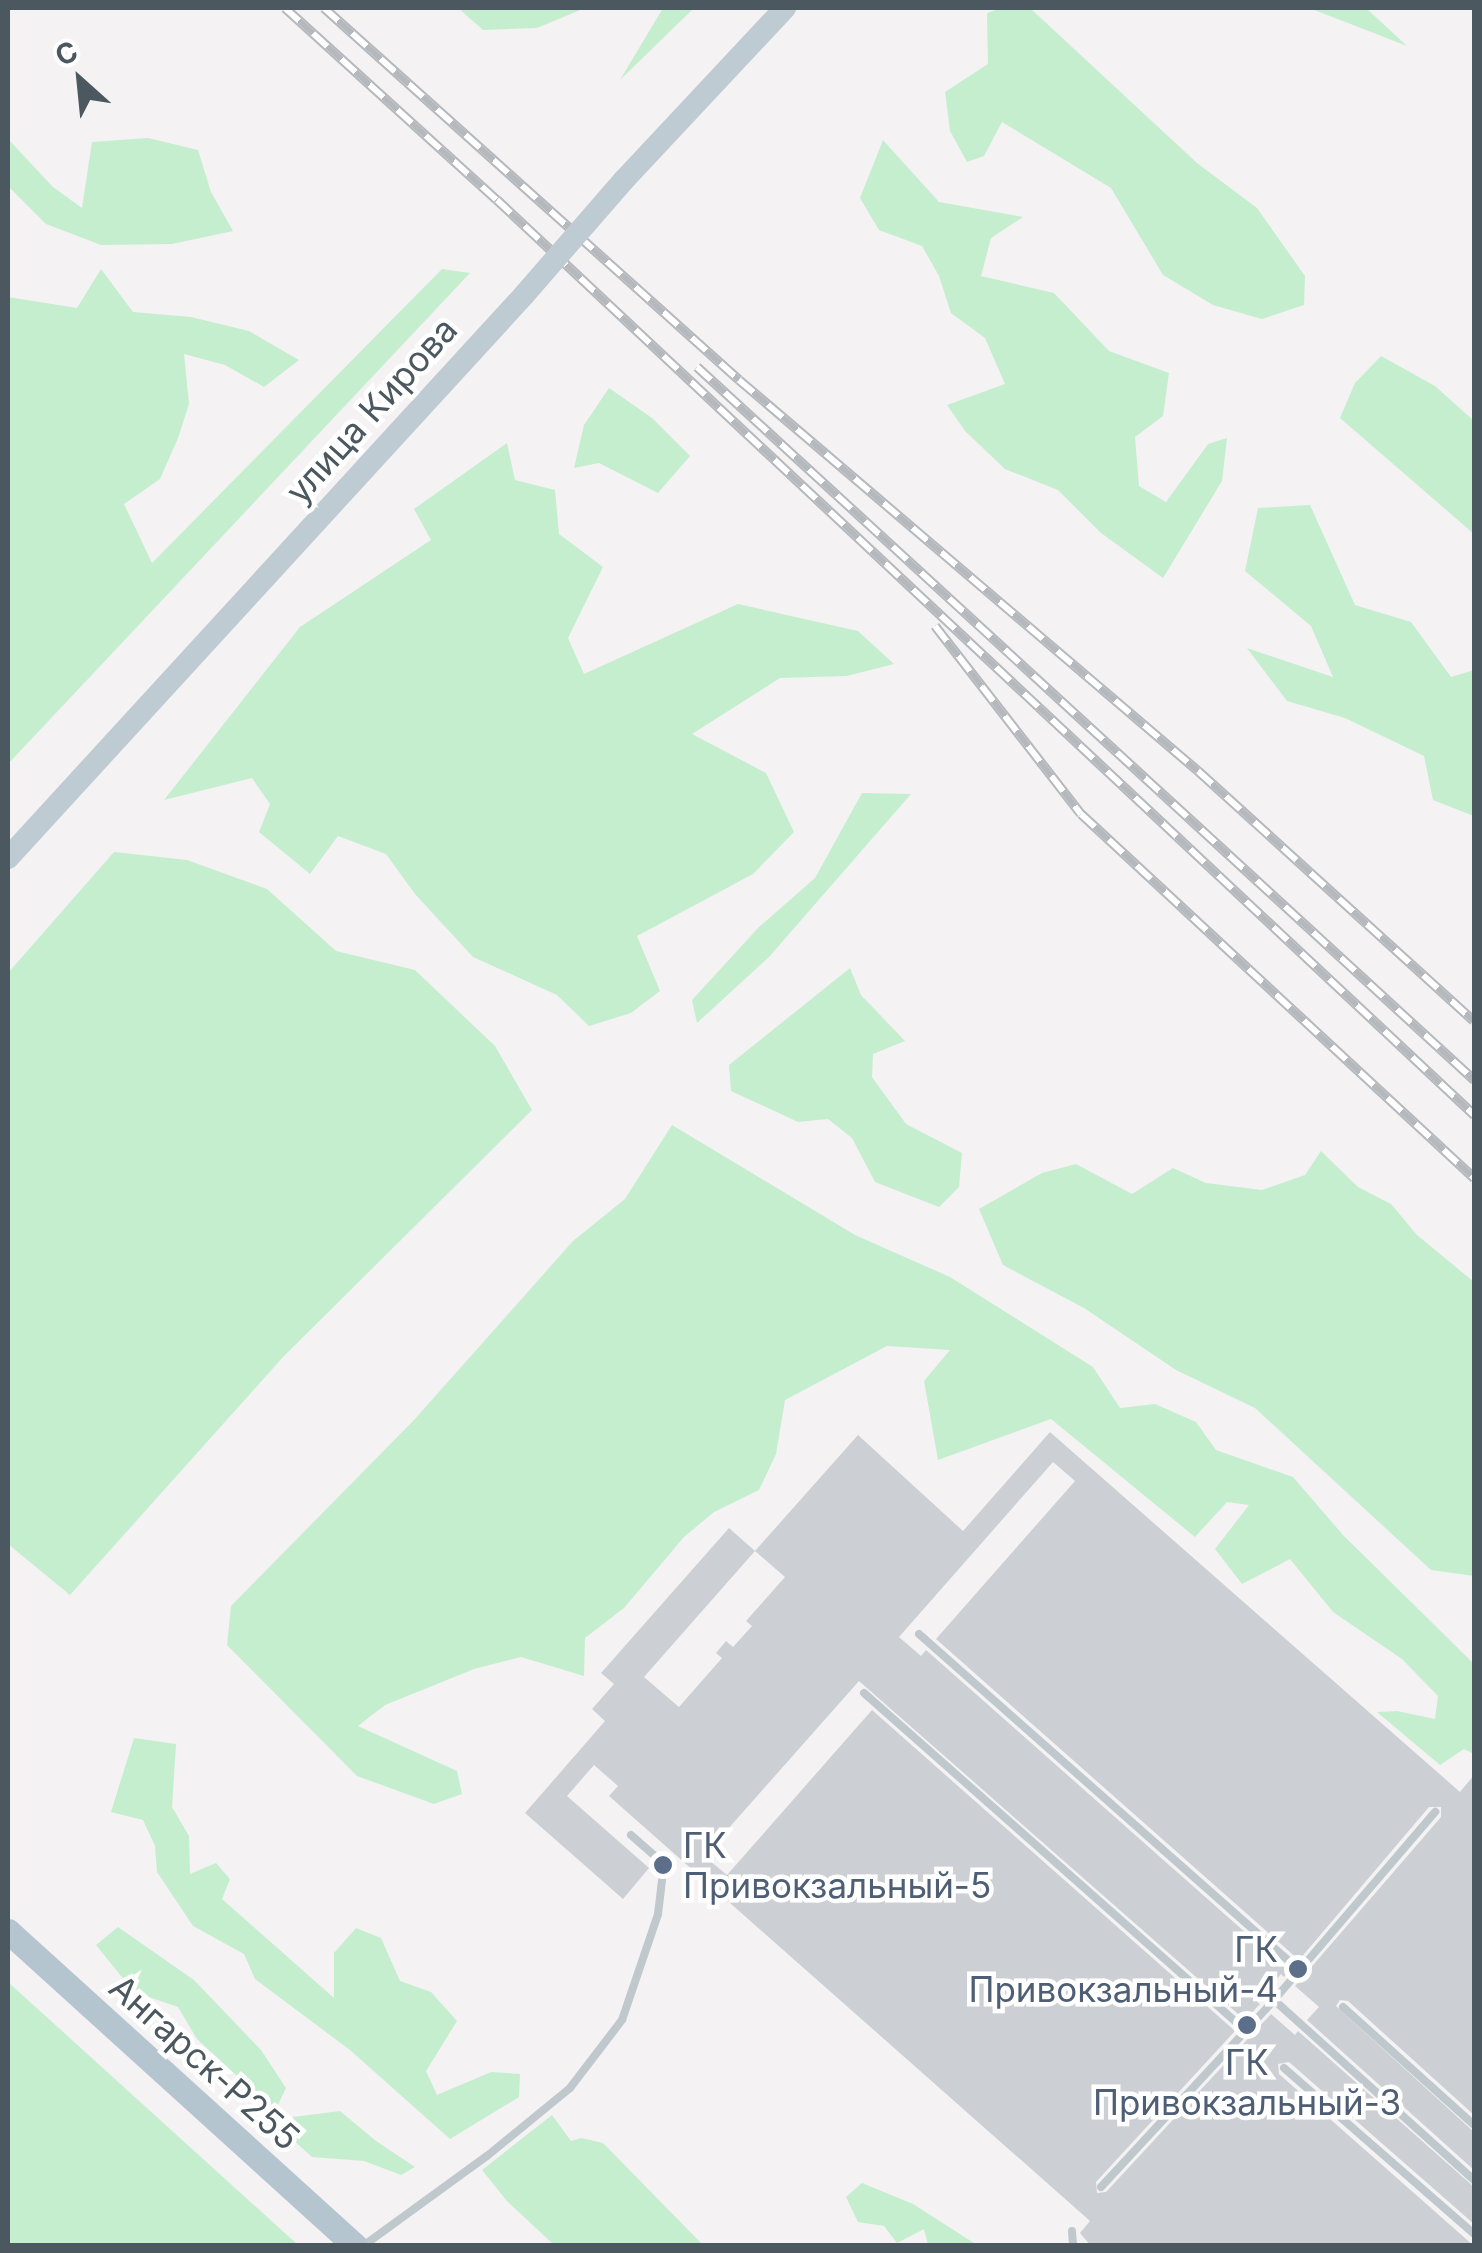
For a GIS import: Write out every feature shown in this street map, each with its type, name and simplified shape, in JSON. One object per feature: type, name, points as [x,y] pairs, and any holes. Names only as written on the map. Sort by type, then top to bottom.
[{"type":"main road","name":"Ангарск-Р255","points":[[8,1931],[355,2246]]},
{"type":"street","name":"улица Кирова","points":[[8,858],[785,8]]},
{"type":"lane","points":[[920,1634],[1299,1970]]},
{"type":"lane","points":[[864,1693],[1245,2030]]},
{"type":"lane","points":[[1101,2187],[1274,2000],[1435,1812]]},
{"type":"lane","points":[[363,2246],[487,2156],[570,2088],[622,2020],[658,1914],[664,1864],[631,1835]]},
{"type":"lane","points":[[1274,2000],[1474,2180]]},
{"type":"lane","points":[[1343,2007],[1474,2126]]},
{"type":"lane","points":[[1284,2068],[1474,2234]]},
{"type":"lane","points":[[1072,2231],[1073,2246]]},
{"type":"green space","points":[[458,8],[585,8],[537,28],[483,30]]},
{"type":"green space","points":[[663,8],[694,8],[620,80]]},
{"type":"green space","points":[[1002,8],[1030,8],[1197,163],[1257,208],[1305,276],[1304,305],[1262,319],[1213,305],[1163,275],[1111,188],[1002,122],[984,156],[967,162],[950,131],[945,92],[988,64],[987,13]]},
{"type":"green space","points":[[1309,8],[1366,8],[1407,46],[1348,23]]},
{"type":"green space","points":[[148,138],[198,150],[211,192],[233,231],[172,244],[101,245],[46,224],[8,186],[8,139],[53,187],[82,208],[92,142]]},
{"type":"green space","points":[[883,140],[939,202],[1023,217],[991,238],[981,276],[1054,293],[1109,351],[1169,373],[1163,416],[1135,437],[1139,486],[1166,502],[1208,444],[1227,438],[1222,481],[1163,578],[1101,533],[1058,490],[1005,469],[965,431],[947,405],[1005,384],[985,338],[951,313],[939,276],[922,246],[879,230],[860,198]]},
{"type":"green space","points":[[101,269],[133,312],[191,317],[249,331],[299,360],[264,387],[225,365],[184,354],[189,404],[178,438],[160,479],[124,504],[152,563],[442,269],[470,273],[8,764],[8,297],[77,308]]},
{"type":"green space","points":[[1381,356],[1435,386],[1474,421],[1474,534],[1340,418],[1355,383]]},
{"type":"green space","points":[[609,388],[652,418],[690,456],[658,493],[599,463],[574,468],[584,425]]},
{"type":"green space","points":[[507,443],[515,480],[555,490],[559,534],[603,567],[568,638],[584,674],[738,604],[858,631],[894,664],[847,676],[780,678],[692,734],[766,773],[794,832],[753,874],[637,936],[660,991],[631,1013],[589,1026],[557,995],[473,957],[415,894],[386,854],[338,836],[310,874],[259,832],[270,804],[252,778],[164,800],[300,627],[431,540],[414,509]]},
{"type":"green space","points":[[1310,505],[1355,605],[1411,622],[1451,677],[1474,670],[1474,816],[1433,800],[1424,756],[1345,718],[1287,701],[1247,648],[1333,677],[1311,626],[1245,571],[1258,508]]},
{"type":"green space","points":[[862,793],[911,794],[769,957],[697,1023],[692,1000],[759,927],[815,878]]},
{"type":"green space","points":[[114,852],[187,860],[267,889],[336,951],[415,970],[495,1046],[532,1110],[283,1357],[70,1595],[8,1544],[8,973]]},
{"type":"green space","points":[[850,968],[861,995],[905,1041],[873,1054],[872,1077],[906,1124],[962,1153],[959,1187],[939,1207],[875,1182],[852,1138],[828,1119],[798,1122],[731,1091],[729,1065]]},
{"type":"green space","points":[[672,1125],[855,1235],[950,1277],[1093,1367],[1120,1408],[1155,1404],[1196,1422],[1216,1450],[1293,1477],[1343,1535],[1474,1664],[1474,1754],[1464,1749],[1440,1765],[1377,1712],[1397,1711],[1435,1719],[1438,1696],[1402,1659],[1333,1612],[1290,1559],[1242,1584],[1215,1549],[1249,1505],[1227,1502],[1195,1537],[1051,1419],[938,1460],[924,1381],[950,1350],[887,1346],[785,1400],[776,1454],[759,1490],[714,1512],[684,1537],[624,1608],[585,1638],[584,1676],[521,1657],[474,1669],[385,1705],[358,1726],[457,1771],[462,1794],[434,1804],[357,1776],[227,1645],[231,1606],[414,1420],[573,1241],[625,1199]]},
{"type":"green space","points":[[1321,1151],[1358,1187],[1391,1204],[1417,1235],[1474,1282],[1474,1576],[1431,1570],[1255,1408],[1176,1370],[1084,1308],[1003,1265],[979,1209],[1042,1173],[1076,1164],[1132,1194],[1173,1168],[1206,1183],[1262,1190],[1305,1175]]},
{"type":"green space","points":[[134,1738],[176,1744],[172,1807],[189,1836],[190,1874],[216,1863],[230,1879],[222,1899],[334,1998],[334,1953],[356,1928],[381,1938],[400,1981],[431,1992],[457,2021],[426,2071],[437,2095],[491,2072],[520,2074],[519,2097],[450,2139],[350,2050],[255,1979],[244,1954],[193,1926],[157,1872],[155,1846],[143,1820],[111,1812]]},
{"type":"green space","points":[[118,1927],[194,1980],[261,2050],[286,2088],[275,2111],[197,2039],[178,2007],[143,1995],[121,1976],[96,1945]]},
{"type":"green space","points":[[8,1982],[298,2245],[8,2245]]},
{"type":"green space","points":[[340,2111],[415,2167],[401,2175],[364,2161],[312,2157],[290,2137],[293,2117]]},
{"type":"green space","points":[[552,2115],[571,2141],[581,2138],[603,2143],[703,2245],[553,2244],[507,2201],[482,2170]]},
{"type":"green space","points":[[862,2183],[913,2204],[977,2245],[928,2245],[924,2229],[897,2243],[884,2226],[858,2222],[846,2197]]},
{"type":"building","points":[[1050,1432],[1460,1792],[1474,1775],[1474,2115],[1348,2001],[1340,2000],[1336,2006],[1474,2132],[1474,2170],[1307,2020],[1319,2007],[1295,1986],[1441,1817],[1441,1807],[1429,1807],[1299,1960],[936,1639],[1075,1481],[1053,1462],[899,1637],[921,1656],[926,1650],[1289,1971],[1284,1977],[1281,1974],[1245,2020],[859,1681],[704,1856],[727,1875],[872,1710],[1235,2031],[1096,2182],[1097,2193],[1106,2192],[1271,2014],[1295,2035],[1298,2031],[1474,2187],[1474,2224],[1289,2062],[1278,2064],[1279,2074],[1474,2246],[1091,2246],[1080,2233],[1090,2221],[609,1796],[618,1786],[594,1765],[567,1796],[649,1868],[623,1899],[525,1813],[605,1721],[592,1709],[614,1684],[601,1673],[729,1528],[755,1551],[858,1435],[963,1531]],"holes":[[[755,1551],[785,1577],[746,1621],[752,1626],[733,1647],[726,1641],[716,1653],[722,1658],[679,1707],[644,1677]]]},
{"type":"railway","points":[[285,8],[497,200],[1474,1115]]},
{"type":"railway","points":[[324,8],[739,380],[1198,771],[1474,1021]]},
{"type":"railway","points":[[697,367],[1474,1080]]},
{"type":"railway","points":[[935,626],[1081,814],[1474,1178]]},
{"type":"place","name":"ГК Привокзальный-5","points":[[663,1865]]},
{"type":"place","name":"ГК Привокзальный-4","points":[[1298,1969]]},
{"type":"place","name":"ГК Привокзальный-3","points":[[1247,2025]]}]
